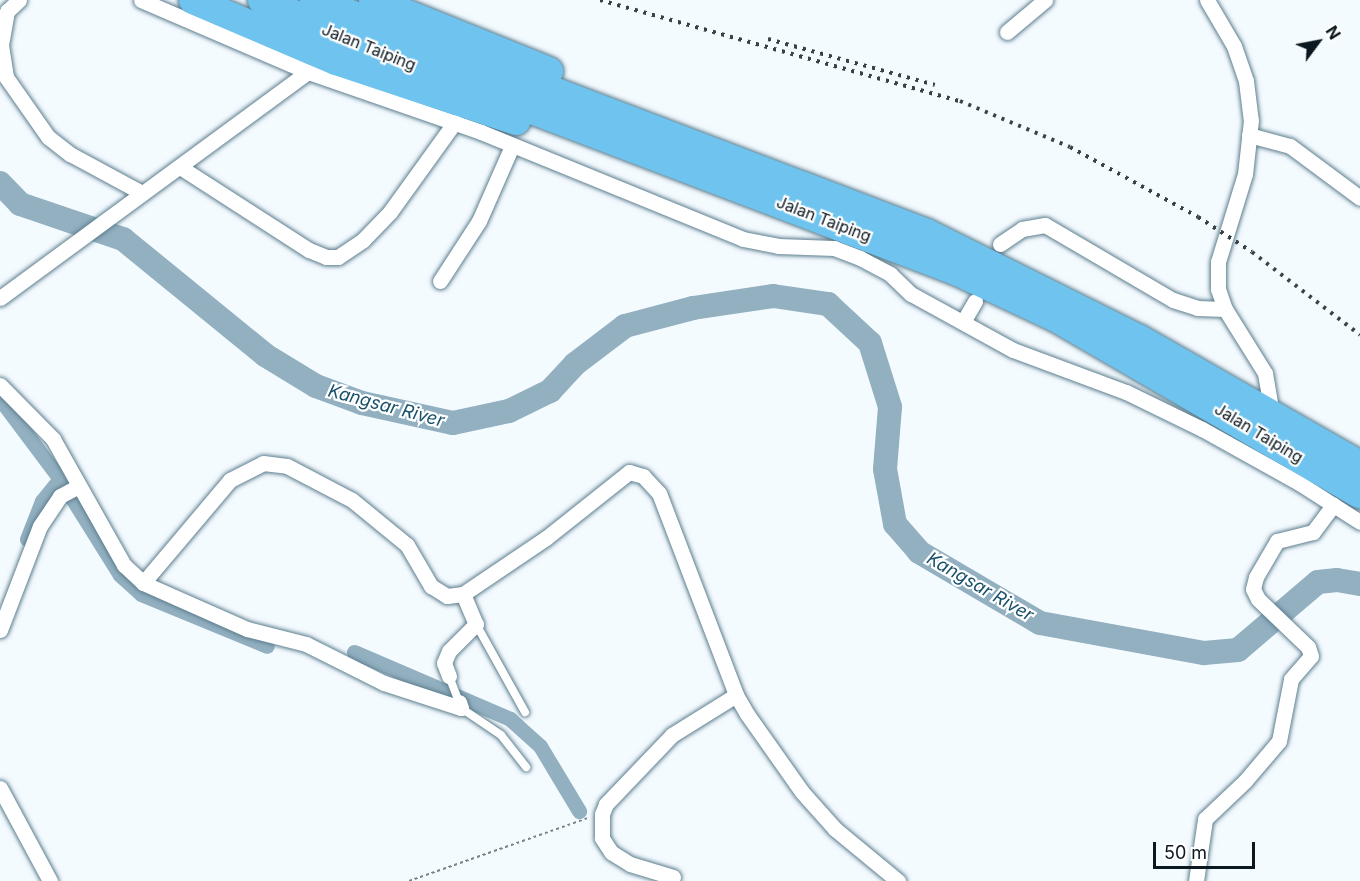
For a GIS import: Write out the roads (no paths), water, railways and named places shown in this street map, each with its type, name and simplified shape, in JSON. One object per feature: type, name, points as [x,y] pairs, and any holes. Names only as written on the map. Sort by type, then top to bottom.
[{"type":"highway","points":[[193,0],[336,61],[494,116],[598,135]]},
{"type":"highway","name":"Jalan Taiping","points":[[262,0],[398,59],[958,272],[1045,313],[1223,411],[1360,494]]},
{"type":"highway","name":"Jalan Taiping","points":[[314,0],[927,233],[1053,293],[1360,465]]},
{"type":"highway","points":[[373,0],[490,44],[574,82],[645,125]]},
{"type":"street","points":[[19,0],[7,11],[1,45],[6,77],[48,137],[70,154],[138,196]]},
{"type":"street","points":[[141,0],[308,72],[455,122],[743,239],[778,246],[834,248],[890,274],[911,294],[1012,350],[1126,392],[1202,429],[1360,522]]},
{"type":"street","points":[[1008,32],[1045,0]]},
{"type":"street","points":[[1211,1],[1234,46],[1246,81],[1249,135],[1245,174],[1218,262],[1218,289],[1225,309],[1265,373],[1272,414]]},
{"type":"street","points":[[0,298],[308,72]]},
{"type":"street","points":[[180,167],[309,250],[326,257],[338,257],[363,240],[390,212],[455,122]]},
{"type":"street","points":[[1249,135],[1290,146],[1360,198]]},
{"type":"street","points":[[440,281],[479,221],[512,146]]},
{"type":"street","points":[[1000,244],[1022,229],[1045,225],[1173,300],[1197,308],[1225,309]]},
{"type":"street","points":[[963,322],[975,301]]},
{"type":"street","points":[[0,386],[53,439],[77,488],[124,565],[143,583],[247,629],[306,644],[384,683],[460,705]]},
{"type":"street","points":[[143,583],[230,480],[263,463],[287,466],[351,500],[406,545],[431,586],[447,596],[463,594],[546,538],[629,472],[643,476],[659,494],[736,695],[802,792],[835,829],[898,881]]},
{"type":"street","points":[[0,630],[40,526],[60,496],[77,488]]},
{"type":"street","points":[[1196,881],[1205,819],[1245,782],[1279,741],[1291,679],[1311,656],[1308,647],[1258,599],[1253,589],[1267,553],[1277,541],[1313,532],[1333,505]]},
{"type":"street","points":[[449,676],[444,663],[449,651],[476,624],[463,594]]},
{"type":"street","points":[[673,877],[630,864],[611,852],[602,838],[602,814],[606,804],[672,735],[736,695]]},
{"type":"street","points":[[0,788],[50,881]]},
{"type":"lane","points":[[476,624],[525,712]]},
{"type":"lane","points":[[449,676],[460,705],[501,735],[526,767]]},
{"type":"waterway","name":"Kangsar River","points":[[0,183],[20,204],[123,239],[265,355],[316,386],[362,403],[453,423],[509,411],[550,391],[575,364],[625,326],[693,308],[773,296],[828,304],[870,343],[890,407],[885,469],[895,524],[919,552],[1040,623],[1204,653],[1238,650],[1318,582],[1337,580],[1360,584]]},
{"type":"waterway","points":[[0,399],[60,479],[120,575],[141,594],[267,646]]},
{"type":"waterway","points":[[27,539],[42,501],[60,479]]},
{"type":"waterway","points":[[354,652],[510,719],[540,746],[579,811]]},
{"type":"railway","points":[[600,0],[960,101],[1070,147],[1198,217],[1252,252],[1360,335]]},
{"type":"railway","points":[[768,39],[935,85]]}]
